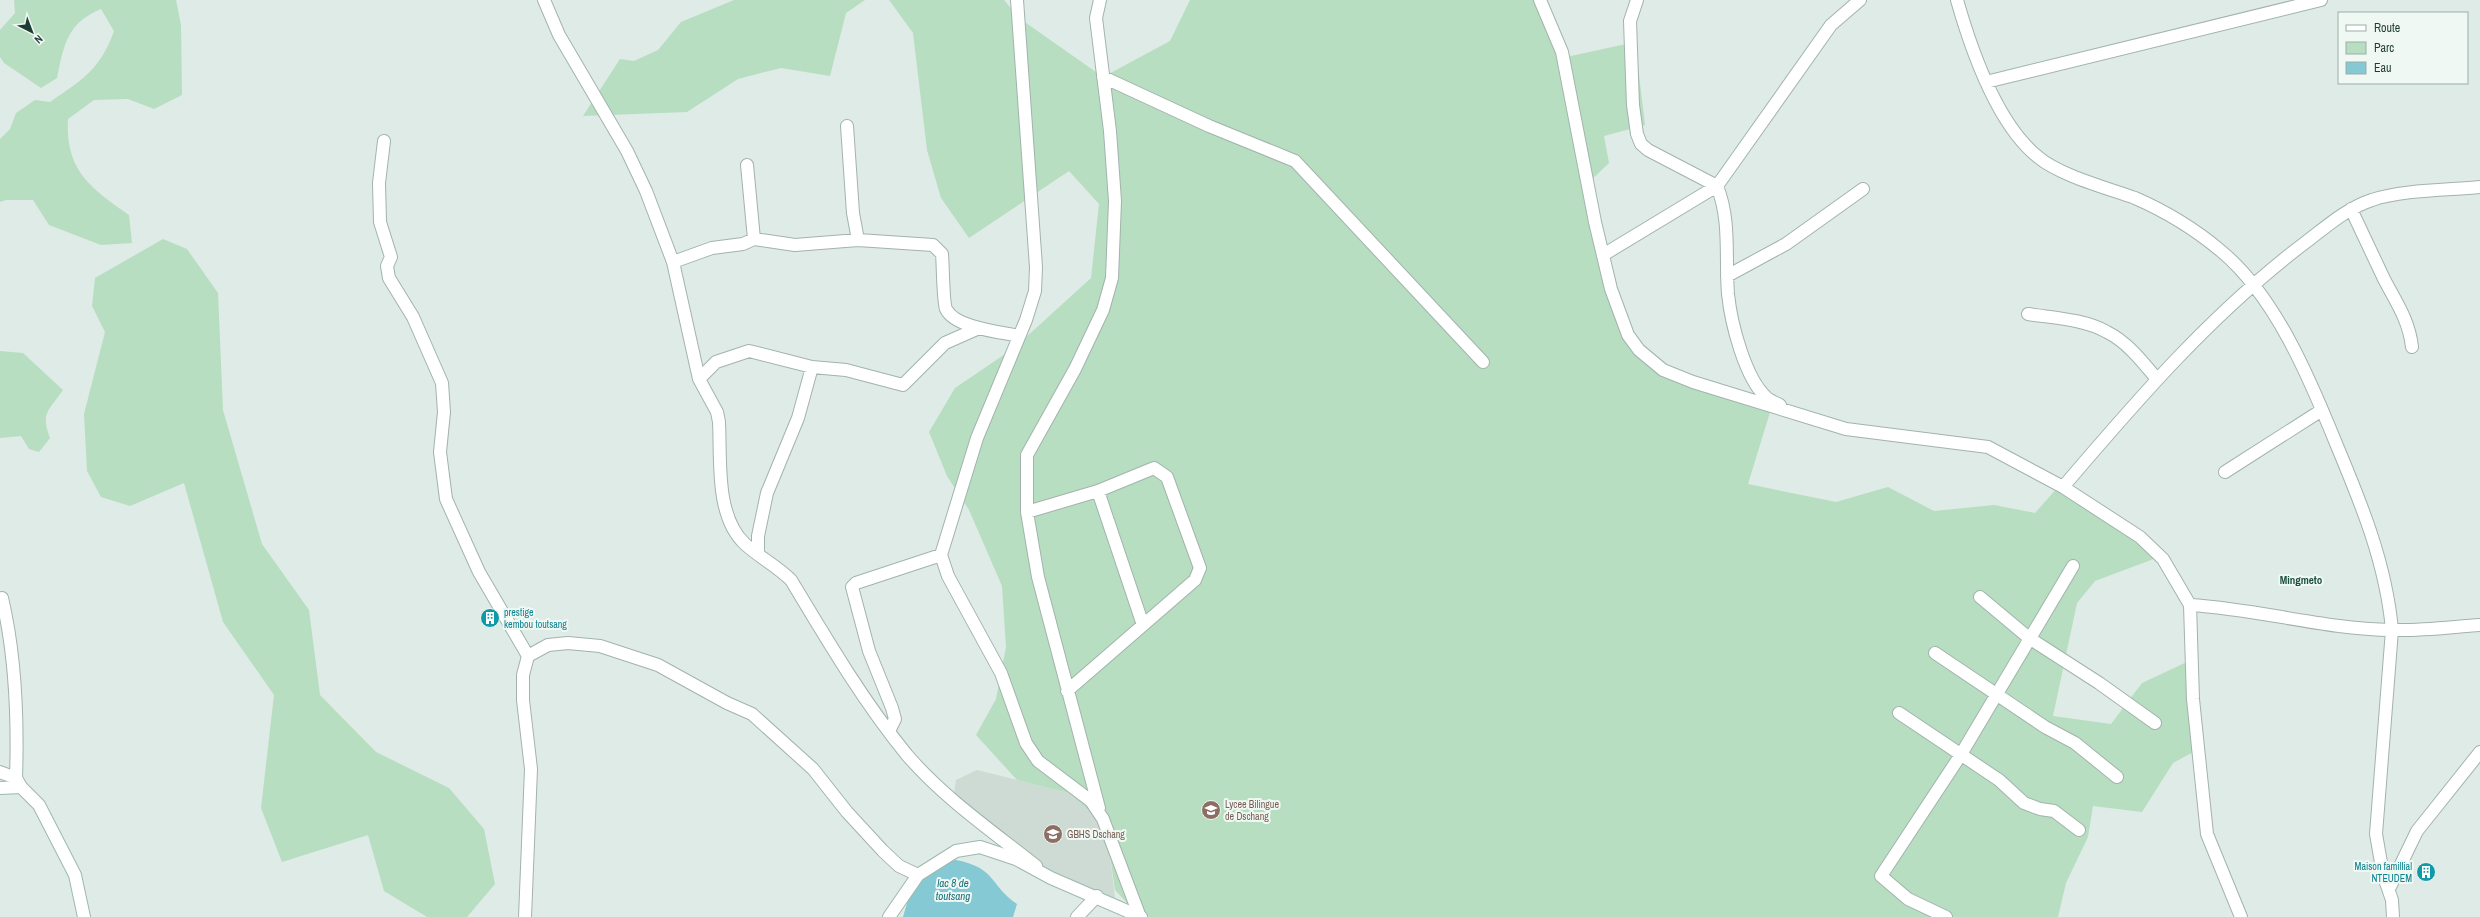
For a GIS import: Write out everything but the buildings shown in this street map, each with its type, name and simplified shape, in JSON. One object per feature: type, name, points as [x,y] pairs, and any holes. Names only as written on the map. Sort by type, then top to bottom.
[{"type":"street","points":[[544,0],[559,35],[627,151],[646,190],[673,262],[699,379],[716,412],[719,422],[722,487],[728,519],[734,532],[746,545],[777,567],[791,580],[854,683],[908,755],[944,792],[1052,878]]},
{"type":"street","points":[[1017,0],[1036,267],[1036,291],[1020,336],[976,438],[941,555],[948,576],[1001,673],[1026,743],[1038,761],[1055,776],[1076,787],[1086,796],[1103,818]]},
{"type":"street","points":[[1100,0],[1096,18],[1110,131],[1115,201],[1112,278],[1103,310],[1075,369],[1027,455],[1027,512],[1038,577],[1067,691],[1103,818],[1140,917]]},
{"type":"street","points":[[1540,0],[1562,52],[1610,289],[1628,335],[1639,350],[1663,370],[1693,382],[1846,429],[1988,447],[2063,487],[2140,537],[2163,559],[2190,605],[2193,699],[2207,834],[2241,917]]},
{"type":"street","points":[[1637,0],[1630,21],[1633,105],[1636,134],[1641,144],[1648,150],[1717,186],[1727,224],[1728,296],[1739,342],[1751,377],[1767,398],[1792,412]]},
{"type":"street","points":[[1603,255],[1717,186],[1831,25],[1860,0]]},
{"type":"street","points":[[1958,0],[1966,32],[1986,82],[2022,142],[2039,159],[2172,216],[2220,250],[2240,268],[2272,314],[2322,410],[2370,524],[2389,599],[2392,630],[2376,834],[2389,889],[2393,917]]},
{"type":"street","points":[[1986,82],[2321,0]]},
{"type":"street","points":[[1103,77],[1209,126],[1295,162],[1483,362]]},
{"type":"street","points":[[848,126],[853,213],[858,240]]},
{"type":"street","points":[[384,141],[379,183],[380,222],[391,257],[387,266],[389,278],[413,317],[442,383],[444,412],[440,452],[446,499],[479,572],[528,656],[523,675],[531,769],[525,917]]},
{"type":"street","points":[[747,165],[754,239]]},
{"type":"street","points":[[2063,487],[2156,378],[2213,320],[2287,256],[2351,209],[2372,200],[2391,196],[2480,187]]},
{"type":"street","points":[[1727,276],[1786,244],[1863,189]]},
{"type":"street","points":[[2351,209],[2388,285],[2402,308],[2410,333],[2412,347]]},
{"type":"street","points":[[673,262],[712,248],[743,244],[754,239],[795,246],[858,240],[933,245],[942,254],[945,309],[954,318],[979,328],[1020,336]]},
{"type":"street","points":[[2028,314],[2073,322],[2107,331],[2133,351],[2156,378]]},
{"type":"street","points":[[699,379],[716,362],[749,352],[812,367],[846,370],[903,385],[944,343],[979,328]]},
{"type":"street","points":[[758,553],[758,536],[767,493],[798,418],[812,367]]},
{"type":"street","points":[[2225,472],[2322,410]]},
{"type":"street","points":[[1027,512],[1098,492],[1154,468],[1162,472],[1167,477],[1200,568],[1195,580],[1067,691]]},
{"type":"street","points":[[1098,492],[1144,625]]},
{"type":"street","points":[[889,731],[895,719],[869,651],[852,587],[856,583],[941,555]]},
{"type":"street","points":[[1946,917],[1908,899],[1881,876],[1960,756],[2073,566]]},
{"type":"street","points":[[1980,597],[2029,638],[2099,683],[2155,723]]},
{"type":"street","points":[[2,598],[12,644],[19,782]]},
{"type":"street","points":[[2190,605],[2236,608],[2294,619],[2392,630],[2480,625]]},
{"type":"street","points":[[528,656],[548,645],[568,643],[600,646],[658,665],[727,703],[752,714],[813,769],[847,812],[883,851],[899,866],[918,875]]},
{"type":"street","points":[[1935,653],[1996,696],[2045,727],[2076,743],[2117,777]]},
{"type":"street","points":[[1899,713],[1960,756],[1999,780],[2024,802],[2040,809],[2054,811],[2079,830]]},
{"type":"street","points":[[2389,889],[2417,831],[2480,752]]},
{"type":"street","points":[[0,772],[19,782],[39,805],[75,874],[84,917]]},
{"type":"street","points":[[0,788],[19,782]]},
{"type":"street","points":[[889,917],[918,875],[956,851],[980,847],[1016,859],[1052,878],[1096,896],[1140,917]]},
{"type":"street","points":[[1077,917],[1096,896]]},
{"type":"shaded area","name":"GBHS Dschang","points":[[977,770],[1069,793],[1098,819],[1109,849],[1115,898],[1051,874],[954,793],[956,780]]},
{"type":"green space","points":[[14,0],[176,0],[181,25],[182,95],[154,109],[128,99],[94,100],[68,119],[68,137],[71,152],[76,165],[92,186],[129,215],[132,243],[101,245],[49,225],[33,200],[6,200],[0,202],[0,139],[10,129],[16,113],[35,100],[50,102],[81,80],[96,65],[103,55],[114,31],[101,9],[81,21],[74,28],[65,45],[57,78],[41,88],[4,63],[0,57],[0,30],[15,13]]},
{"type":"green space","points":[[734,0],[865,0],[846,13],[830,76],[781,68],[738,79],[687,112],[583,116],[620,59],[634,61],[658,50],[681,22]]},
{"type":"green space","points":[[889,0],[1004,0],[1019,18],[1103,77],[1170,41],[1190,0],[1539,0],[1562,58],[1635,42],[1645,125],[1604,136],[1609,163],[1586,185],[1631,338],[1661,368],[1771,409],[1748,484],[1836,502],[1888,487],[1934,511],[1994,505],[2035,513],[2059,486],[2159,557],[2095,581],[2077,603],[2053,716],[2111,724],[2142,683],[2189,661],[2195,751],[2173,763],[2142,812],[2093,806],[2088,837],[2066,883],[2058,917],[1140,917],[1115,890],[1109,849],[1098,819],[1069,793],[1017,780],[976,735],[996,699],[1006,647],[1002,586],[969,510],[947,476],[929,432],[955,388],[1014,348],[1091,278],[1099,204],[1069,171],[969,238],[941,198],[927,150],[913,33]]},
{"type":"green space","points":[[163,239],[187,249],[218,293],[223,410],[262,544],[309,610],[320,695],[376,752],[449,788],[484,829],[495,884],[467,917],[427,917],[384,891],[368,835],[282,862],[261,808],[274,695],[223,622],[184,483],[130,506],[101,497],[87,471],[84,414],[105,332],[92,306],[95,278]]},
{"type":"green space","points":[[0,351],[23,353],[63,390],[50,408],[46,417],[47,429],[50,438],[39,452],[29,449],[21,436],[0,438]]},
{"type":"water","name":"lac 8 de toutsang","points":[[956,860],[969,863],[986,872],[1001,890],[1017,904],[1013,917],[903,917],[910,895],[919,878],[934,867]]},
{"type":"place","name":"prestige kembou toutsang","points":[[490,618]]},
{"type":"place","name":"Lycee Bilingue de Dschang","points":[[1211,810]]},
{"type":"place","name":"GBHS Dschang","points":[[1053,834]]},
{"type":"place","name":"Maison famillial NTEUDEM","points":[[2426,872]]},
{"type":"district","name":"Mingmeto","points":[[2301,580]]}]
